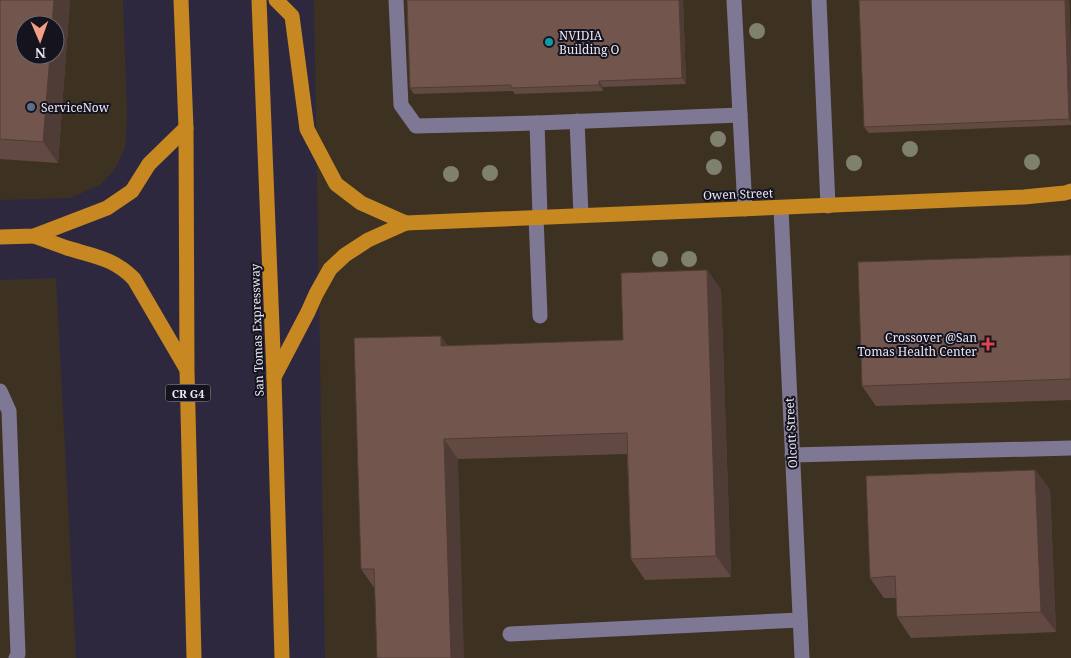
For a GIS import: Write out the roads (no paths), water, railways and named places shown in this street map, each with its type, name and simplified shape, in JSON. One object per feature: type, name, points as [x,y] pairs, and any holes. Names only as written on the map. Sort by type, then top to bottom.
[{"type":"highway","name":"CR G4","points":[[182,0],[186,128],[187,370],[194,658]]},
{"type":"highway","name":"San Tomas Expressway","points":[[259,0],[274,377],[282,658]]},
{"type":"highway","points":[[276,0],[292,16],[307,129],[336,184],[361,203],[406,223]]},
{"type":"highway","points":[[0,237],[34,236],[108,208],[132,191],[149,164],[186,128]]},
{"type":"highway","name":"Owen Street","points":[[406,223],[1024,197],[1071,191]]},
{"type":"highway","points":[[274,377],[330,269],[345,255],[368,240],[406,223]]},
{"type":"highway","points":[[34,236],[95,255],[127,271],[134,278],[187,370]]},
{"type":"street","points":[[396,0],[401,105],[416,126],[740,115]]},
{"type":"street","points":[[734,0],[745,209]]},
{"type":"street","points":[[819,0],[828,206]]},
{"type":"street","points":[[577,121],[581,215]]},
{"type":"street","points":[[537,123],[540,316]]},
{"type":"street","name":"Olcott Street","points":[[781,208],[802,658]]},
{"type":"street","points":[[0,391],[9,411],[18,654],[16,658]]},
{"type":"street","points":[[792,454],[1071,448]]},
{"type":"street","points":[[510,634],[800,620]]},
{"type":"place","name":"NVIDIA Building O","points":[[549,42]]},
{"type":"place","name":"ServiceNow","points":[[31,107]]},
{"type":"place","name":"Crossover @San Tomas Health Center","points":[[988,344]]}]
